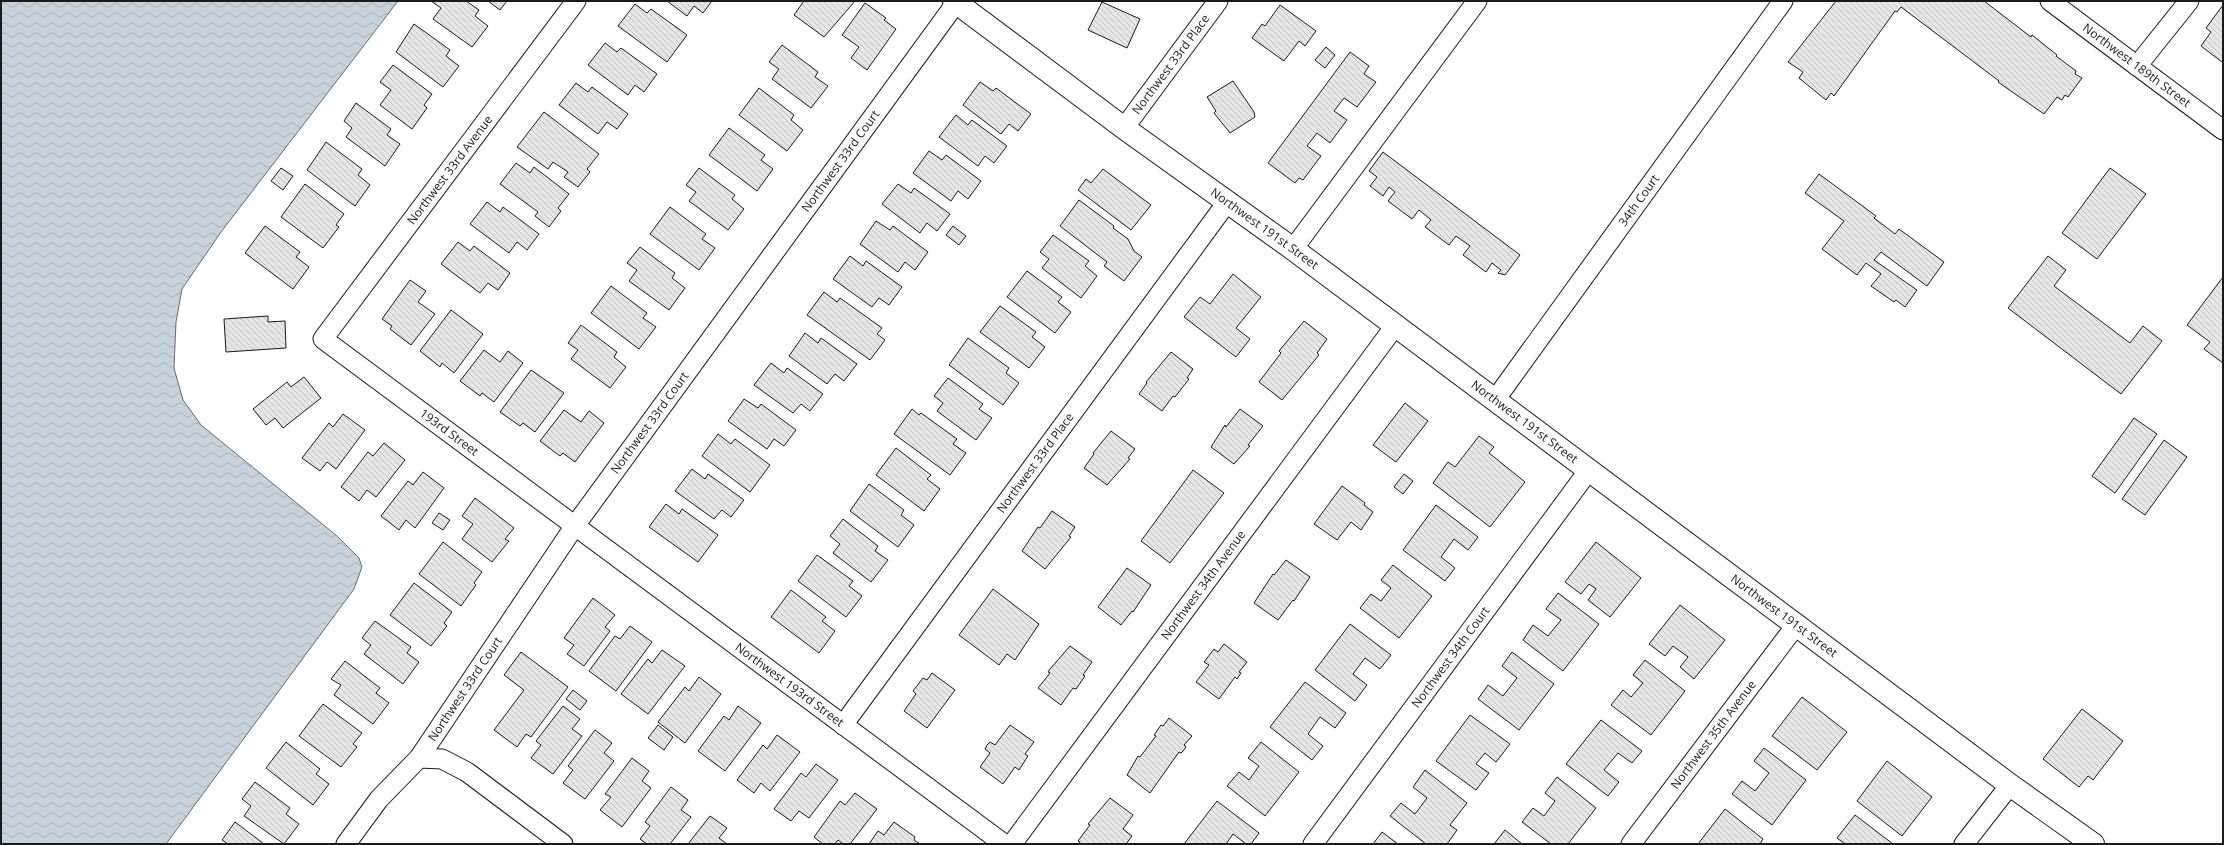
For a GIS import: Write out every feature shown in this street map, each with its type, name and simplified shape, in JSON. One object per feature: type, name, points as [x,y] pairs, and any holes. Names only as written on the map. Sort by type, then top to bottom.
[{"type":"street","name":"Northwest 33rd Avenue","points":[[323,339],[576,1]]},
{"type":"street","name":"Northwest 33rd Place","points":[[1124,128],[1218,1]]},
{"type":"street","points":[[1293,249],[1476,1]]},
{"type":"street","name":"34th Court","points":[[1495,400],[1783,1]]},
{"type":"street","name":"Northwest 189th Street","points":[[2050,1],[2223,130]]},
{"type":"street","points":[[2137,66],[2189,1]]},
{"type":"street","name":"Northwest 191st Street","points":[[955,2],[1124,128],[1293,249],[1797,624],[2010,785],[2093,844]]},
{"type":"street","name":"Northwest 33rd Court","points":[[346,844],[379,798],[419,758],[574,527],[955,2]]},
{"type":"street","name":"Northwest 33rd Place","points":[[843,725],[1228,201]]},
{"type":"street","name":"Northwest 34th Avenue","points":[[1012,844],[1395,326]]},
{"type":"street","name":"193rd Street","points":[[323,339],[574,527]]},
{"type":"street","name":"Northwest 34th Court","points":[[1313,844],[1589,470]]},
{"type":"street","name":"Northwest 193rd Street","points":[[574,527],[1004,844]]},
{"type":"street","name":"Northwest 35th Avenue","points":[[1631,844],[1797,624]]},
{"type":"street","points":[[419,758],[442,759],[467,772],[563,844]]},
{"type":"street","points":[[1964,844],[2010,785]]},
{"type":"water","points":[[1,1],[398,1],[221,232],[182,289],[176,322],[174,368],[183,400],[201,425],[337,536],[359,558],[362,567],[354,589],[166,844],[1,844]]},
{"type":"building","points":[[431,1],[466,1],[479,10],[475,16],[488,26],[472,47],[433,19],[441,8]]},
{"type":"building","points":[[488,1],[507,1],[500,10]]},
{"type":"building","points":[[667,1],[712,1],[703,13],[694,6],[687,16]]},
{"type":"building","points":[[804,1],[855,1],[824,37],[794,15]]},
{"type":"building","points":[[1836,1],[1984,1],[2031,37],[2032,35],[2076,71],[2075,74],[2082,78],[2068,97],[2065,95],[2062,100],[2057,97],[2044,114],[1998,82],[1999,81],[1901,7],[1897,12],[1895,11],[1834,96],[1831,93],[1826,100],[1799,78],[1803,72],[1788,62]]},
{"type":"building","points":[[1102,2],[1140,19],[1127,48],[1088,30]]},
{"type":"building","points":[[865,3],[886,18],[884,20],[896,29],[867,70],[851,58],[859,47],[842,35]]},
{"type":"building","points":[[635,4],[647,13],[651,9],[687,35],[667,62],[618,26]]},
{"type":"building","points":[[1280,5],[1316,31],[1305,46],[1299,41],[1284,61],[1252,38],[1262,24],[1265,26]]},
{"type":"building","points":[[2223,5],[2222,62],[2201,46],[2211,32],[2206,28]]},
{"type":"building","points":[[414,24],[450,50],[446,56],[459,66],[443,87],[396,52]]},
{"type":"building","points":[[605,43],[617,52],[621,48],[657,74],[644,92],[635,85],[628,95],[588,65]]},
{"type":"building","points":[[782,45],[818,72],[815,77],[828,86],[811,108],[772,79],[779,69],[769,62]]},
{"type":"building","points":[[1326,47],[1335,55],[1325,68],[1315,60]]},
{"type":"building","points":[[1350,52],[1369,66],[1364,74],[1376,82],[1357,107],[1344,98],[1334,111],[1347,120],[1330,143],[1317,133],[1307,146],[1321,156],[1303,180],[1299,178],[1295,183],[1268,163]]},
{"type":"building","points":[[393,65],[432,94],[424,105],[427,108],[412,129],[380,105],[391,90],[380,82]]},
{"type":"building","points":[[1233,81],[1254,112],[1255,117],[1230,133],[1214,113],[1216,111],[1207,97]]},
{"type":"building","points":[[980,82],[993,91],[996,88],[1031,114],[1018,131],[1009,124],[1001,134],[963,105]]},
{"type":"building","points":[[576,83],[588,92],[592,87],[628,114],[617,129],[607,122],[598,134],[559,105]]},
{"type":"building","points":[[759,88],[794,115],[791,120],[803,130],[787,151],[739,115]]},
{"type":"building","points":[[356,103],[391,129],[387,135],[400,144],[385,166],[346,137],[352,128],[344,121]]},
{"type":"building","points":[[544,112],[599,154],[587,169],[590,172],[578,187],[564,177],[568,172],[553,162],[548,169],[517,147]]},
{"type":"building","points":[[956,115],[968,125],[972,120],[1007,146],[994,163],[985,156],[978,166],[939,137]]},
{"type":"building","points":[[729,128],[765,155],[761,160],[773,169],[757,191],[709,155]]},
{"type":"building","points":[[326,142],[362,169],[358,175],[370,185],[355,206],[307,170]]},
{"type":"building","points":[[929,151],[942,160],[946,155],[981,181],[968,199],[958,191],[951,201],[913,173]]},
{"type":"building","points":[[1383,152],[1520,255],[1505,275],[1498,273],[1501,270],[1492,263],[1486,272],[1463,255],[1470,246],[1456,236],[1449,245],[1425,227],[1431,220],[1419,210],[1412,219],[1388,201],[1395,192],[1389,187],[1383,196],[1370,186],[1377,177],[1369,171]]},
{"type":"building","points":[[516,163],[530,173],[534,167],[569,194],[558,208],[561,211],[549,227],[535,216],[538,212],[500,184]]},
{"type":"building","points":[[281,168],[293,176],[283,190],[271,181]]},
{"type":"building","points":[[699,168],[735,195],[732,199],[744,209],[728,230],[689,201],[696,192],[686,185]]},
{"type":"building","points":[[2110,168],[2146,194],[2097,259],[2062,233]]},
{"type":"building","points":[[1103,169],[1151,205],[1131,230],[1078,190],[1086,179],[1091,183]]},
{"type":"building","points":[[1819,174],[1876,216],[1874,218],[1895,234],[1899,229],[1944,262],[1927,286],[1881,252],[1874,260],[1917,290],[1905,307],[1896,300],[1894,302],[1871,286],[1881,274],[1866,263],[1857,275],[1822,249],[1844,221],[1805,193]]},
{"type":"building","points":[[305,184],[344,214],[336,225],[339,227],[323,248],[281,217]]},
{"type":"building","points":[[898,184],[911,193],[914,188],[950,214],[937,231],[927,223],[920,233],[882,204]]},
{"type":"building","points":[[1079,200],[1114,226],[1113,228],[1128,239],[1134,251],[1142,257],[1124,281],[1104,266],[1107,262],[1060,226]]},
{"type":"building","points":[[487,202],[500,212],[503,207],[539,234],[527,250],[517,242],[509,253],[470,224]]},
{"type":"building","points":[[670,207],[706,234],[702,239],[715,248],[699,270],[650,234]]},
{"type":"building","points":[[876,221],[890,230],[893,226],[928,252],[915,270],[905,262],[898,272],[860,244]]},
{"type":"building","points":[[265,226],[300,252],[296,257],[309,267],[293,289],[245,253]]},
{"type":"building","points":[[953,226],[966,236],[959,245],[946,235]]},
{"type":"building","points":[[1053,235],[1089,261],[1085,266],[1097,276],[1081,298],[1042,268],[1049,259],[1040,252]]},
{"type":"building","points":[[458,242],[470,251],[474,246],[510,273],[498,290],[488,283],[480,293],[441,264]]},
{"type":"building","points":[[640,247],[675,273],[672,278],[685,288],[669,310],[629,281],[637,270],[627,263]]},
{"type":"building","points":[[850,256],[863,266],[866,261],[902,287],[889,305],[879,298],[872,307],[833,279]]},
{"type":"building","points":[[2048,256],[2066,270],[2054,286],[2130,343],[2143,326],[2162,341],[2121,394],[2008,308]]},
{"type":"building","points":[[1027,271],[1062,297],[1058,302],[1071,312],[1055,333],[1007,297]]},
{"type":"building","points":[[1233,274],[1261,297],[1236,328],[1250,339],[1236,357],[1184,317],[1200,297],[1210,304]]},
{"type":"building","points":[[2223,277],[2223,363],[2204,349],[2210,342],[2187,325]]},
{"type":"building","points":[[410,280],[426,291],[418,302],[435,314],[411,345],[390,329],[392,326],[382,319]]},
{"type":"building","points":[[611,286],[647,313],[643,318],[656,327],[639,349],[591,313]]},
{"type":"building","points":[[824,292],[837,302],[840,298],[882,328],[877,334],[885,340],[870,360],[807,315]]},
{"type":"building","points":[[1000,306],[1036,332],[1032,337],[1045,347],[1029,368],[980,332]]},
{"type":"building","points":[[451,310],[483,334],[454,373],[442,363],[440,367],[420,351]]},
{"type":"building","points":[[268,316],[268,322],[285,321],[286,348],[226,352],[224,319]]},
{"type":"building","points":[[1304,321],[1327,339],[1317,353],[1319,355],[1282,400],[1259,382],[1281,353],[1279,351]]},
{"type":"building","points":[[581,325],[617,352],[614,357],[626,367],[610,388],[571,359],[578,350],[568,343]]},
{"type":"building","points":[[805,333],[818,343],[821,338],[857,364],[844,381],[835,374],[827,384],[789,356]]},
{"type":"building","points":[[968,338],[1009,368],[1006,373],[1019,383],[1003,405],[949,365]]},
{"type":"building","points":[[484,350],[500,362],[508,351],[523,363],[494,402],[482,393],[480,396],[460,381]]},
{"type":"building","points":[[1171,352],[1193,369],[1187,378],[1189,379],[1175,397],[1173,396],[1162,411],[1139,394],[1147,383],[1146,382]]},
{"type":"building","points":[[771,363],[784,373],[787,368],[823,394],[810,411],[801,404],[793,413],[754,385]]},
{"type":"building","points":[[531,370],[564,393],[535,432],[523,423],[520,426],[500,412]]},
{"type":"building","points":[[304,377],[321,398],[283,428],[275,418],[266,425],[253,409],[287,382],[291,387]]},
{"type":"building","points":[[948,378],[983,404],[979,409],[992,418],[976,440],[937,411],[943,403],[934,396]]},
{"type":"building","points":[[744,399],[758,408],[761,404],[796,430],[784,446],[774,439],[767,449],[728,421]]},
{"type":"building","points":[[1405,403],[1428,421],[1396,462],[1373,445]]},
{"type":"building","points":[[912,409],[919,415],[921,413],[957,439],[953,444],[966,453],[950,475],[894,434]]},
{"type":"building","points":[[1240,409],[1263,426],[1248,445],[1250,446],[1234,464],[1211,447],[1225,425],[1226,427]]},
{"type":"building","points":[[564,410],[581,422],[589,411],[604,423],[575,462],[563,453],[560,456],[540,441]]},
{"type":"building","points":[[343,414],[365,430],[336,469],[327,462],[320,471],[302,458],[329,423],[333,427]]},
{"type":"building","points":[[2134,418],[2157,434],[2115,493],[2092,476]]},
{"type":"building","points":[[1111,431],[1135,449],[1128,458],[1130,459],[1107,485],[1084,468],[1094,454],[1093,453]]},
{"type":"building","points":[[718,434],[731,444],[735,439],[770,465],[750,492],[702,456]]},
{"type":"building","points":[[1479,436],[1494,447],[1489,453],[1525,482],[1490,527],[1433,483],[1448,462],[1455,467]]},
{"type":"building","points":[[2164,440],[2187,457],[2145,515],[2122,499]]},
{"type":"building","points":[[384,443],[405,460],[376,497],[367,490],[359,501],[341,487],[368,452],[373,456]]},
{"type":"building","points":[[896,448],[931,475],[927,479],[940,489],[924,511],[876,475]]},
{"type":"building","points":[[692,469],[705,479],[708,474],[744,500],[731,517],[722,510],[714,519],[675,491]]},
{"type":"building","points":[[1193,470],[1224,493],[1170,563],[1141,541]]},
{"type":"building","points":[[423,472],[444,488],[415,528],[406,520],[399,530],[381,516],[408,481],[413,485]]},
{"type":"building","points":[[1404,474],[1413,481],[1403,494],[1394,487]]},
{"type":"building","points":[[869,484],[904,510],[901,515],[914,525],[898,547],[850,511]]},
{"type":"building","points":[[1342,486],[1365,503],[1364,505],[1373,512],[1361,530],[1351,522],[1337,540],[1314,524]]},
{"type":"building","points":[[475,498],[514,528],[505,539],[509,541],[492,562],[462,539],[473,524],[462,516]]},
{"type":"building","points":[[666,504],[679,514],[682,509],[718,535],[698,562],[649,527]]},
{"type":"building","points":[[1436,505],[1478,537],[1468,550],[1454,539],[1441,557],[1455,568],[1445,581],[1403,550]]},
{"type":"building","points":[[1052,511],[1075,527],[1069,536],[1071,537],[1045,569],[1022,551],[1038,527],[1040,528]]},
{"type":"building","points":[[439,513],[450,520],[443,530],[432,523]]},
{"type":"building","points":[[843,519],[878,546],[875,551],[888,560],[871,582],[833,553],[840,544],[830,536]]},
{"type":"building","points":[[443,542],[482,572],[474,583],[476,585],[461,606],[419,574]]},
{"type":"building","points":[[1596,542],[1641,578],[1610,617],[1588,600],[1596,589],[1589,584],[1581,594],[1565,582]]},
{"type":"building","points":[[817,555],[853,581],[849,586],[862,596],[846,617],[798,581]]},
{"type":"building","points":[[1286,560],[1310,577],[1294,601],[1293,600],[1278,620],[1254,603],[1273,574],[1274,575]]},
{"type":"building","points":[[1393,565],[1432,596],[1399,638],[1360,608],[1371,594],[1381,601],[1391,588],[1381,580]]},
{"type":"building","points":[[1127,568],[1151,585],[1133,612],[1132,611],[1121,625],[1098,607]]},
{"type":"building","points":[[414,583],[452,612],[444,623],[447,626],[431,646],[390,615]]},
{"type":"building","points":[[993,589],[1039,624],[1015,660],[1007,654],[999,665],[959,635]]},
{"type":"building","points":[[791,590],[826,617],[822,621],[835,631],[819,653],[771,617]]},
{"type":"building","points":[[1558,593],[1599,624],[1563,671],[1523,640],[1533,625],[1548,636],[1561,620],[1546,609]]},
{"type":"building","points":[[593,598],[615,615],[605,627],[610,631],[584,666],[567,654],[574,645],[564,638]]},
{"type":"building","points":[[1680,605],[1725,640],[1694,679],[1680,667],[1688,657],[1673,646],[1665,656],[1649,644]]},
{"type":"building","points":[[375,621],[411,647],[407,653],[419,662],[403,684],[364,654],[371,645],[362,638]]},
{"type":"building","points":[[1350,624],[1391,655],[1380,669],[1365,658],[1353,674],[1367,685],[1355,701],[1315,670]]},
{"type":"building","points":[[630,626],[652,642],[616,691],[589,671],[615,636],[620,639]]},
{"type":"building","points":[[1224,644],[1247,662],[1239,672],[1241,673],[1237,679],[1235,677],[1219,699],[1196,682],[1209,665],[1204,662],[1214,649],[1218,652]]},
{"type":"building","points":[[1070,646],[1092,662],[1076,689],[1073,688],[1061,705],[1038,688],[1050,673],[1048,672],[1050,669]]},
{"type":"building","points":[[662,650],[685,666],[648,714],[621,694],[648,659],[652,663]]},
{"type":"building","points":[[521,652],[568,687],[531,737],[526,734],[517,747],[494,730],[524,690],[504,675]]},
{"type":"building","points":[[1512,652],[1554,684],[1519,730],[1478,699],[1488,685],[1503,696],[1517,678],[1502,666]]},
{"type":"building","points":[[1645,660],[1685,691],[1651,735],[1611,705],[1623,690],[1631,697],[1643,683],[1633,675]]},
{"type":"building","points":[[345,661],[380,688],[376,693],[389,703],[373,724],[334,695],[341,685],[331,679]]},
{"type":"building","points":[[932,673],[955,690],[927,728],[904,711],[916,694],[913,691],[923,678],[927,680]]},
{"type":"building","points":[[699,677],[721,694],[685,743],[658,722],[685,687],[689,691]]},
{"type":"building","points":[[1305,682],[1346,713],[1335,728],[1320,717],[1308,734],[1323,746],[1312,760],[1270,727]]},
{"type":"building","points":[[573,690],[587,701],[580,710],[566,699]]},
{"type":"building","points":[[1802,697],[1847,732],[1817,770],[1772,736]]},
{"type":"building","points":[[323,704],[362,733],[353,744],[357,747],[341,767],[299,736]]},
{"type":"building","points":[[563,706],[580,719],[572,729],[582,736],[553,774],[531,758],[541,745],[536,741]]},
{"type":"building","points":[[738,706],[761,723],[725,771],[698,751],[724,716],[729,720]]},
{"type":"building","points":[[2082,709],[2123,741],[2093,780],[2088,776],[2079,787],[2043,759]]},
{"type":"building","points":[[1470,715],[1510,744],[1496,762],[1485,753],[1476,764],[1489,773],[1476,790],[1436,761]]},
{"type":"building","points":[[1169,718],[1192,736],[1184,745],[1186,747],[1184,750],[1181,753],[1179,752],[1150,793],[1127,775],[1138,756],[1140,757],[1156,736],[1154,735],[1161,725],[1163,726]]},
{"type":"building","points":[[1601,720],[1642,751],[1632,763],[1618,753],[1604,770],[1619,782],[1608,796],[1566,764]]},
{"type":"building","points":[[658,725],[673,737],[664,750],[648,738]]},
{"type":"building","points":[[1010,725],[1034,742],[1025,754],[1028,756],[1019,770],[1015,767],[1003,784],[980,767],[990,753],[985,749],[987,745],[990,742],[995,745]]},
{"type":"building","points":[[595,730],[612,743],[604,753],[614,761],[585,799],[563,783],[573,770],[568,766]]},
{"type":"building","points":[[777,735],[800,752],[770,791],[761,783],[754,793],[737,780],[763,745],[767,749]]},
{"type":"building","points":[[286,742],[320,769],[316,774],[329,784],[313,805],[266,768]]},
{"type":"building","points":[[1261,742],[1299,772],[1265,816],[1227,786],[1239,772],[1249,780],[1259,766],[1248,758]]},
{"type":"building","points":[[1764,748],[1806,780],[1772,825],[1732,794],[1742,781],[1755,791],[1769,773],[1754,761]]},
{"type":"building","points":[[632,758],[649,771],[642,781],[651,788],[622,827],[600,810],[611,797],[605,794]]},
{"type":"building","points":[[1887,761],[1932,797],[1902,836],[1857,801]]},
{"type":"building","points":[[816,764],[838,780],[809,818],[799,811],[791,821],[774,809],[801,773],[806,777]]},
{"type":"building","points":[[1425,770],[1467,803],[1450,825],[1457,830],[1447,844],[1426,844],[1390,816],[1401,803],[1415,814],[1427,798],[1413,787]]},
{"type":"building","points":[[1557,777],[1596,808],[1568,844],[1551,844],[1522,822],[1533,808],[1544,816],[1555,801],[1545,793]]},
{"type":"building","points":[[255,782],[290,808],[286,814],[299,824],[284,844],[244,816],[251,806],[242,799]]},
{"type":"building","points":[[671,787],[688,800],[681,810],[691,817],[670,844],[647,844],[640,839],[650,826],[645,822]]},
{"type":"building","points":[[855,793],[877,809],[850,844],[843,844],[838,840],[835,844],[823,844],[814,837],[840,801],[845,805]]},
{"type":"building","points":[[1110,798],[1133,815],[1123,829],[1132,836],[1126,844],[1079,844],[1080,842],[1078,841],[1090,825],[1088,824]]},
{"type":"building","points":[[1217,801],[1259,833],[1251,844],[1246,844],[1233,834],[1226,844],[1184,844]]},
{"type":"building","points":[[1725,809],[1763,839],[1760,844],[1698,844]]},
{"type":"building","points":[[1855,815],[1893,844],[1845,844],[1837,838]]},
{"type":"building","points":[[710,816],[727,828],[719,838],[727,844],[688,844]]},
{"type":"building","points":[[235,822],[264,844],[228,844],[222,840]]},
{"type":"building","points":[[894,822],[915,837],[914,840],[920,844],[869,844],[878,831],[884,835]]},
{"type":"building","points":[[1505,830],[1522,844],[1494,844]]},
{"type":"building","points":[[1382,832],[1398,844],[1373,844]]}]
